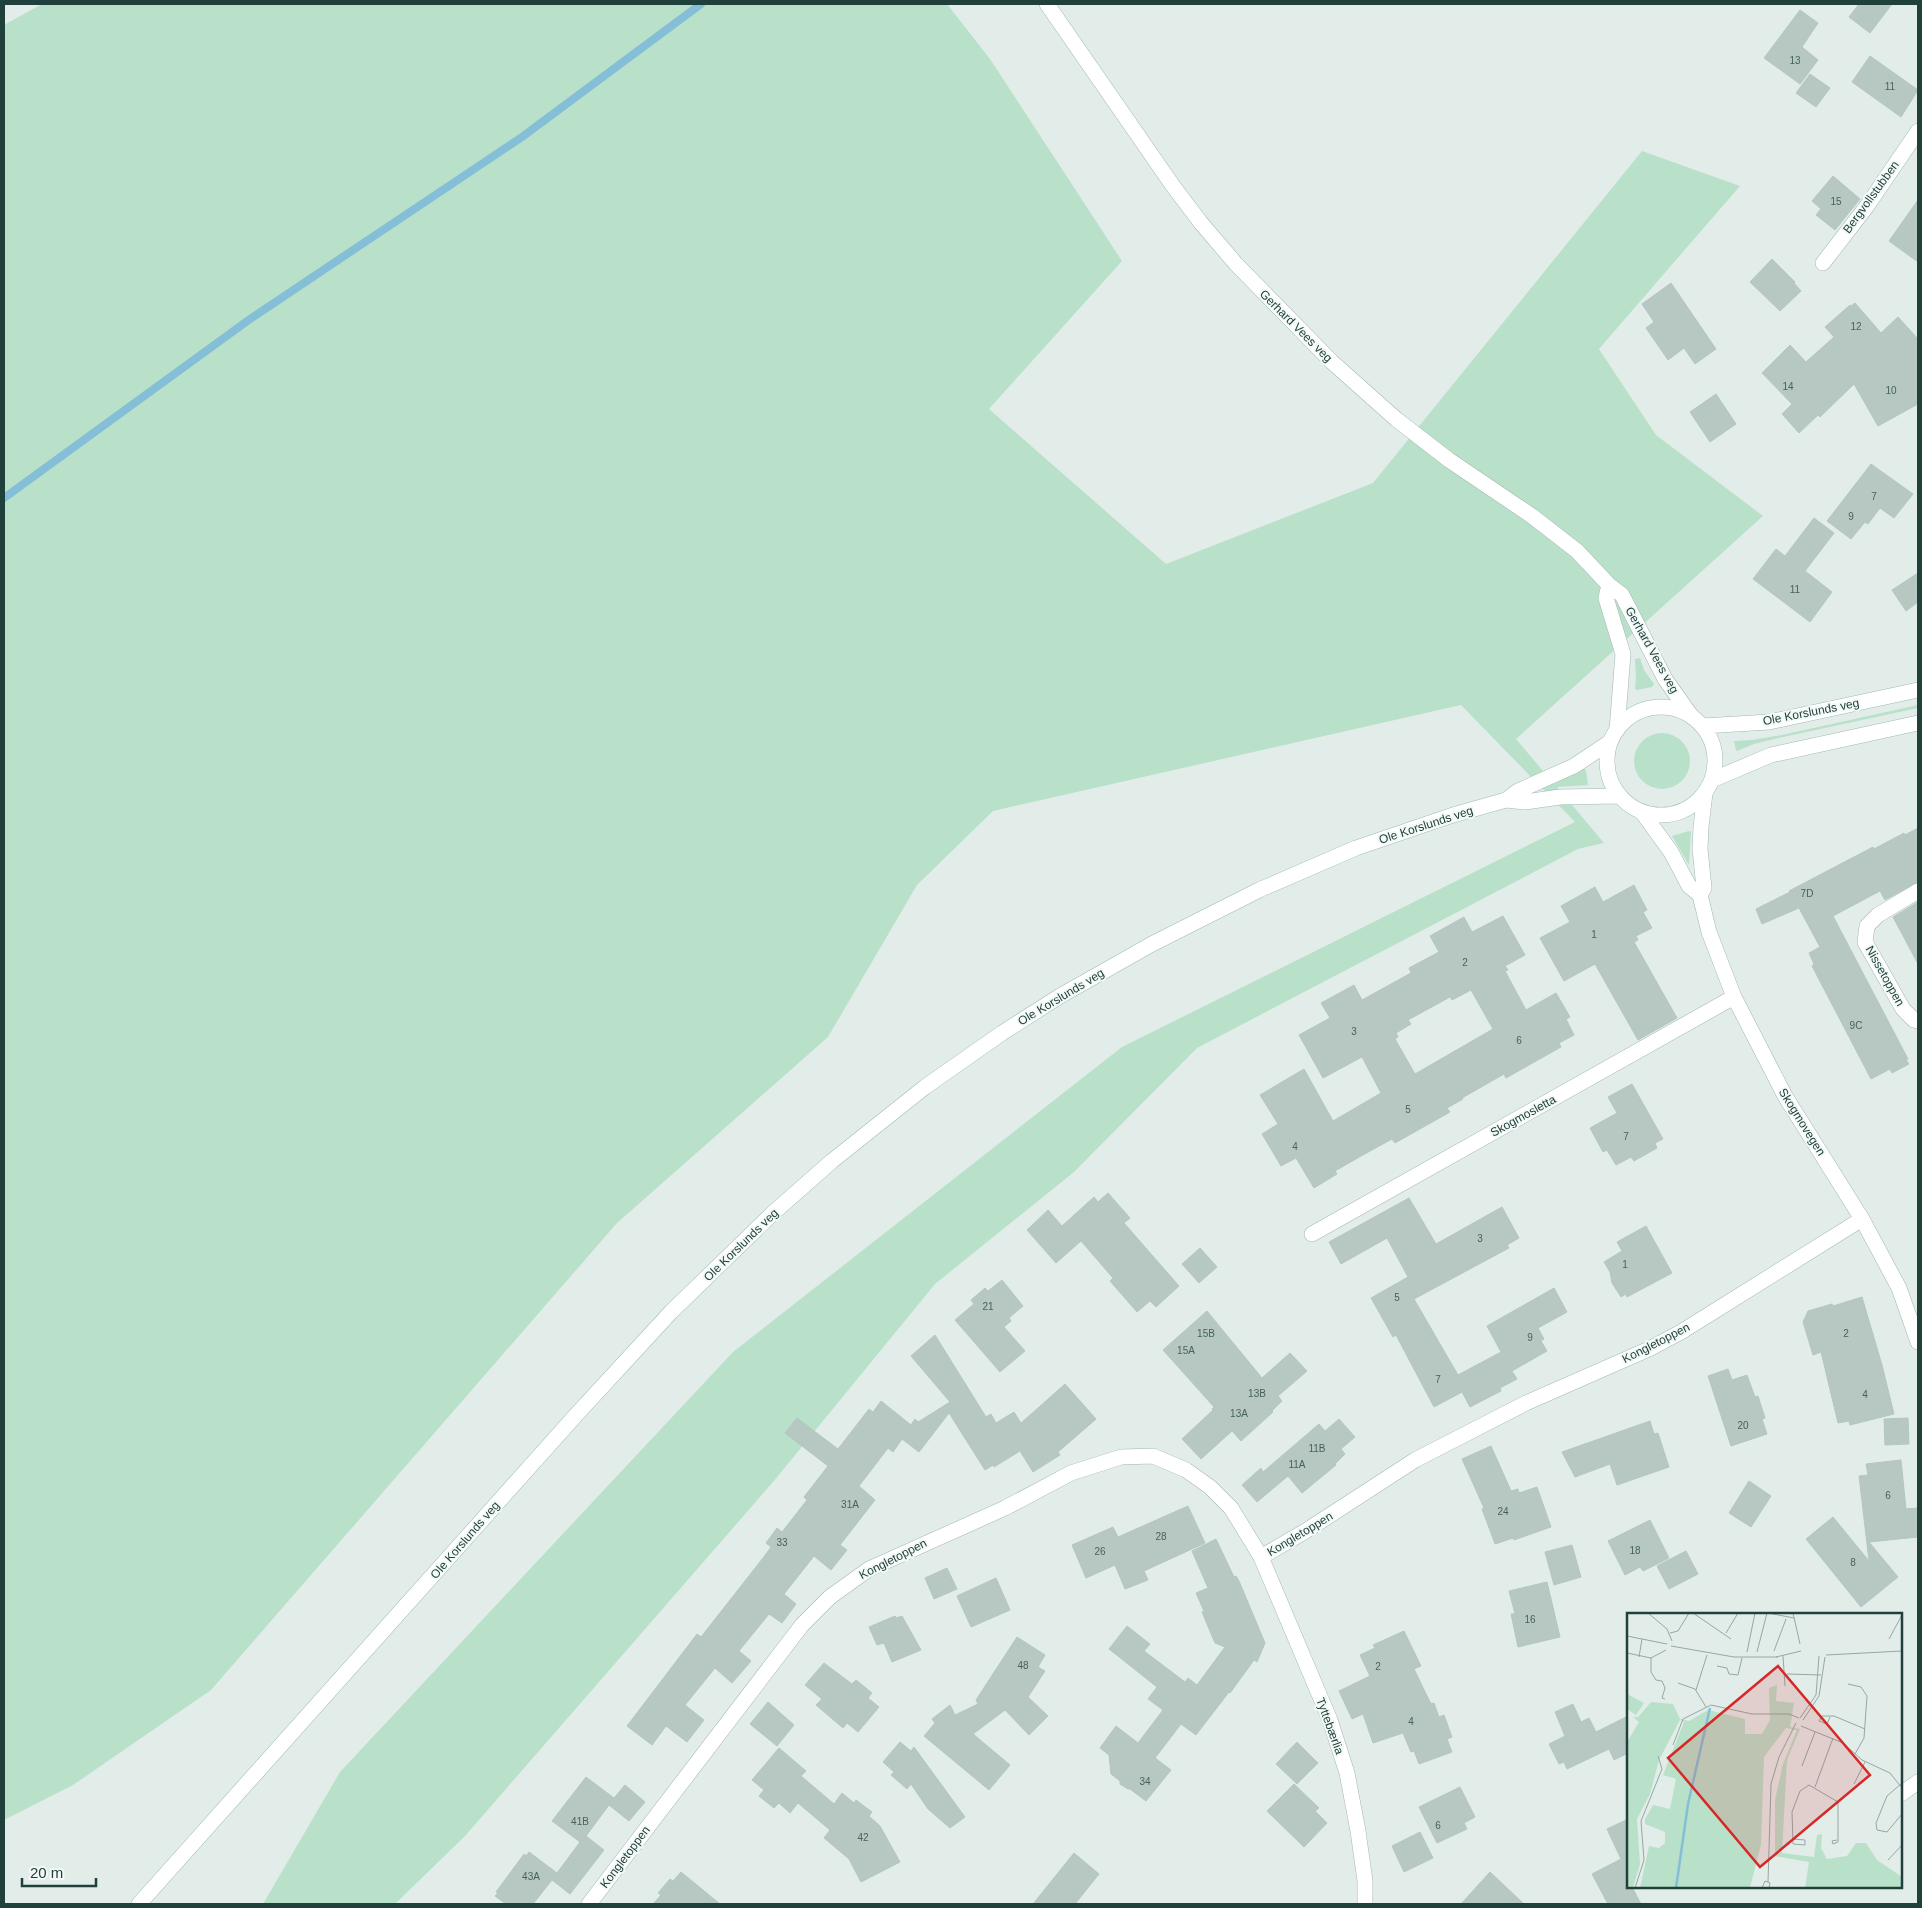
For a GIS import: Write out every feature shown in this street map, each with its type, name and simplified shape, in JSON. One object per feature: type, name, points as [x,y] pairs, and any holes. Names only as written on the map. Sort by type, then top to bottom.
[{"type":"street","name":"Gerhard Vees veg","points":[[1047,4],[1201,223],[1272,303],[1332,362],[1396,419],[1449,460],[1532,516],[1577,551],[1609,585],[1622,595],[1665,679],[1697,722]]},
{"type":"street","name":"Bergvollstubben","points":[[1823,263],[1867,206],[1918,131]]},
{"type":"street","name":"Gerhard Vees veg","points":[[1609,585],[1606,598],[1623,654],[1613,736]]},
{"type":"street","name":"Ole Korslunds veg","points":[[1697,722],[1769,722],[1918,690]]},
{"type":"street","points":[[1665,707],[1680,710],[1697,722],[1710,738],[1715,766],[1709,786],[1696,803],[1684,811],[1663,815],[1642,812],[1618,796],[1611,783],[1607,769],[1607,756],[1613,736],[1626,719],[1638,712],[1651,708],[1665,707]]},
{"type":"street","points":[[1709,786],[1771,755],[1918,723]]},
{"type":"street","name":"Ole Korslunds veg","points":[[139,1904],[576,1415],[672,1312],[773,1213],[832,1161],[925,1087],[1002,1033],[1060,996],[1152,944],[1260,890],[1356,848],[1454,815],[1506,800],[1518,791],[1574,766],[1613,736]]},
{"type":"street","name":"Skogmovegen","points":[[1700,895],[1704,888],[1700,834],[1709,786]]},
{"type":"street","name":"Ole Korslunds veg","points":[[1506,800],[1525,802],[1560,797],[1618,796]]},
{"type":"street","name":"Skogmovegen","points":[[1642,812],[1671,852],[1689,886],[1700,895],[1708,932],[1734,997],[1785,1096],[1862,1219],[1899,1288],[1918,1342]]},
{"type":"street","name":"Nissetoppen","points":[[1918,891],[1878,915],[1867,926],[1865,942],[1903,1009],[1914,1020],[1918,1021]]},
{"type":"street","name":"Skogmosletta","points":[[1312,1234],[1734,997]]},
{"type":"street","name":"Kongletoppen","points":[[589,1904],[802,1625],[830,1597],[869,1569],[1005,1508],[1070,1474],[1121,1457],[1153,1456],[1186,1470],[1210,1487],[1231,1508],[1261,1557],[1304,1532],[1415,1460],[1526,1403],[1649,1349],[1681,1332],[1862,1219]]},
{"type":"street","name":"Tyttebærlia","points":[[1261,1557],[1330,1720],[1347,1774],[1365,1881],[1365,1904]]},
{"type":"street","points":[[1902,1793],[1918,1782]]},
{"type":"green space","points":[[42,4],[947,4],[990,59],[1122,261],[989,409],[1166,564],[1373,483],[1642,151],[1740,186],[1599,349],[1656,435],[1763,516],[1516,739],[1554,784],[1584,769],[1586,770],[1588,785],[1557,787],[1604,843],[1578,849],[1197,1048],[1074,1172],[935,1284],[773,1482],[465,1836],[395,1904],[263,1904],[340,1772],[733,1352],[1122,1047],[1575,822],[1461,705],[993,811],[917,885],[828,1037],[617,1223],[211,1690],[73,1785],[4,1820],[4,25]]},
{"type":"green space","points":[[1640,658],[1644,670],[1654,684],[1652,687],[1637,690],[1635,689],[1635,659]]},
{"type":"green space","points":[[1918,705],[1918,708],[1783,737],[1754,744],[1737,751],[1734,741],[1782,735]]},
{"type":"green space","points":[[1656,733],[1668,733],[1682,741],[1690,755],[1688,772],[1682,781],[1668,789],[1656,789],[1646,784],[1639,777],[1634,767],[1634,755],[1639,745],[1646,738]]},
{"type":"green space","points":[[1691,832],[1689,865],[1672,836]]},
{"type":"building","points":[[1859,4],[1892,4],[1870,33],[1849,17]]},
{"type":"building","points":[[1800,10],[1818,23],[1802,47],[1818,60],[1800,84],[1764,58]]},
{"type":"building","points":[[1870,56],[1918,90],[1901,117],[1852,82]]},
{"type":"building","points":[[1810,74],[1830,88],[1816,107],[1796,93]]},
{"type":"building","points":[[1833,176],[1860,199],[1835,230],[1816,215],[1821,209],[1812,201]]},
{"type":"building","points":[[1918,200],[1918,262],[1889,241]]},
{"type":"building","points":[[1772,259],[1795,282],[1801,291],[1780,311],[1750,282]]},
{"type":"building","points":[[1671,283],[1716,349],[1695,364],[1684,348],[1668,360],[1646,328],[1654,322],[1642,304]]},
{"type":"building","points":[[1855,303],[1881,333],[1898,317],[1918,339],[1918,404],[1878,426],[1854,384],[1820,417],[1818,415],[1799,433],[1782,414],[1792,404],[1762,373],[1790,345],[1806,362],[1834,337],[1825,327],[1850,305]]},
{"type":"building","points":[[1716,394],[1736,424],[1710,442],[1690,412]]},
{"type":"building","points":[[1871,464],[1913,494],[1894,518],[1880,508],[1868,524],[1865,522],[1851,539],[1827,521]]},
{"type":"building","points":[[1814,518],[1834,533],[1805,571],[1832,592],[1810,622],[1753,579],[1776,549],[1785,556]]},
{"type":"building","points":[[1918,573],[1918,602],[1906,611],[1892,590]]},
{"type":"building","points":[[1918,828],[1918,882],[1885,900],[1880,891],[1833,916],[1908,1059],[1906,1060],[1909,1064],[1892,1073],[1890,1069],[1871,1079],[1812,966],[1814,964],[1809,953],[1820,947],[1799,908],[1762,924],[1756,909],[1873,847],[1874,849],[1904,833],[1905,835]]},
{"type":"building","points":[[1634,885],[1647,910],[1643,912],[1652,928],[1636,936],[1638,940],[1634,942],[1677,1018],[1638,1040],[1595,964],[1564,981],[1540,938],[1570,922],[1561,906],[1595,887],[1603,902]]},
{"type":"building","points":[[1918,902],[1918,964],[1893,917]]},
{"type":"building","points":[[1503,916],[1525,955],[1505,966],[1508,970],[1505,971],[1526,1010],[1556,993],[1570,1017],[1566,1019],[1574,1035],[1559,1043],[1561,1047],[1506,1078],[1504,1074],[1462,1098],[1447,1108],[1450,1112],[1395,1143],[1392,1139],[1335,1171],[1337,1174],[1314,1188],[1296,1158],[1281,1166],[1262,1134],[1278,1124],[1260,1095],[1304,1069],[1333,1121],[1381,1093],[1362,1057],[1323,1078],[1299,1035],[1330,1018],[1321,1003],[1354,985],[1362,1000],[1411,973],[1409,968],[1439,952],[1430,936],[1464,917],[1472,932]],"holes":[[[1471,990],[1493,1029],[1415,1074],[1395,1039],[1398,1037],[1396,1033],[1411,1024],[1408,1020],[1450,997],[1452,1000]]]},
{"type":"building","points":[[1632,1084],[1663,1139],[1655,1143],[1657,1148],[1634,1161],[1631,1157],[1616,1165],[1607,1150],[1603,1152],[1590,1128],[1617,1113],[1608,1097]]},
{"type":"building","points":[[1108,1193],[1130,1218],[1124,1223],[1179,1286],[1156,1307],[1150,1301],[1137,1312],[1110,1281],[1113,1278],[1081,1241],[1056,1263],[1027,1230],[1048,1210],[1062,1226],[1094,1197],[1098,1202]]},
{"type":"building","points":[[1409,1198],[1436,1244],[1502,1207],[1519,1238],[1507,1245],[1509,1248],[1414,1299],[1458,1375],[1501,1352],[1487,1326],[1554,1288],[1567,1312],[1538,1328],[1544,1339],[1541,1341],[1547,1351],[1512,1371],[1517,1379],[1500,1388],[1501,1391],[1470,1407],[1462,1392],[1434,1407],[1396,1335],[1393,1337],[1371,1298],[1408,1277],[1387,1238],[1341,1264],[1329,1242]]},
{"type":"building","points":[[1646,1226],[1672,1273],[1627,1297],[1626,1294],[1621,1297],[1612,1283],[1610,1272],[1604,1262],[1622,1251],[1617,1242]]},
{"type":"building","points":[[1200,1248],[1217,1267],[1199,1283],[1182,1264]]},
{"type":"building","points":[[1002,1280],[1023,1306],[1009,1318],[1011,1321],[1004,1327],[1025,1351],[1000,1372],[955,1320],[974,1304],[971,1300],[985,1288],[988,1291]]},
{"type":"building","points":[[1862,1297],[1894,1414],[1850,1425],[1849,1421],[1838,1423],[1821,1352],[1813,1355],[1803,1322],[1808,1311]]},
{"type":"building","points":[[1207,1311],[1262,1378],[1290,1353],[1307,1371],[1278,1396],[1282,1401],[1273,1412],[1241,1441],[1232,1431],[1201,1459],[1182,1439],[1214,1407],[1163,1350]]},
{"type":"building","points":[[935,1335],[986,1417],[991,1414],[996,1423],[1014,1412],[1021,1423],[1065,1384],[1096,1419],[1058,1452],[1060,1455],[1033,1472],[1020,1451],[994,1467],[993,1465],[985,1470],[949,1413],[919,1452],[902,1439],[893,1452],[888,1448],[859,1486],[875,1500],[840,1545],[847,1550],[831,1570],[814,1556],[784,1594],[796,1604],[782,1623],[769,1614],[739,1651],[751,1661],[732,1683],[715,1668],[685,1705],[704,1720],[687,1742],[666,1726],[652,1745],[627,1726],[697,1634],[701,1637],[763,1558],[771,1547],[766,1543],[777,1528],[782,1532],[807,1500],[804,1497],[828,1466],[785,1433],[797,1418],[838,1449],[869,1409],[873,1412],[881,1401],[911,1425],[915,1419],[918,1422],[950,1402],[911,1356]]},
{"type":"building","points":[[1728,1369],[1732,1380],[1747,1375],[1755,1397],[1758,1396],[1765,1418],[1762,1419],[1767,1434],[1731,1446],[1708,1376]]},
{"type":"building","points":[[1908,1418],[1909,1444],[1885,1445],[1884,1419]]},
{"type":"building","points":[[1339,1419],[1355,1437],[1341,1449],[1345,1454],[1336,1465],[1302,1493],[1288,1476],[1257,1502],[1242,1485],[1261,1468],[1263,1472],[1319,1424],[1325,1431]]},
{"type":"building","points":[[1650,1421],[1654,1434],[1658,1433],[1669,1467],[1617,1485],[1610,1464],[1575,1477],[1562,1452]]},
{"type":"building","points":[[1491,1446],[1511,1491],[1518,1489],[1519,1493],[1537,1487],[1551,1527],[1514,1540],[1513,1538],[1495,1544],[1482,1509],[1484,1508],[1462,1459]]},
{"type":"building","points":[[1901,1460],[1906,1509],[1918,1508],[1918,1537],[1869,1542],[1898,1577],[1861,1607],[1806,1539],[1833,1517],[1869,1561],[1859,1476],[1868,1475],[1866,1464]]},
{"type":"building","points":[[1749,1481],[1771,1496],[1751,1527],[1729,1513]]},
{"type":"building","points":[[1188,1506],[1205,1543],[1144,1571],[1148,1580],[1125,1589],[1115,1565],[1086,1578],[1072,1545],[1113,1527],[1118,1537]]},
{"type":"building","points":[[1650,1520],[1669,1558],[1643,1571],[1640,1567],[1625,1575],[1608,1541]]},
{"type":"building","points":[[1216,1539],[1234,1577],[1236,1576],[1239,1581],[1265,1643],[1257,1662],[1254,1660],[1196,1735],[1181,1724],[1155,1758],[1171,1770],[1146,1801],[1120,1784],[1120,1781],[1111,1774],[1109,1755],[1100,1748],[1116,1726],[1138,1743],[1163,1710],[1148,1699],[1157,1687],[1109,1649],[1127,1626],[1150,1644],[1144,1651],[1185,1682],[1188,1678],[1197,1685],[1225,1647],[1215,1643],[1202,1612],[1204,1611],[1196,1593],[1208,1588],[1192,1551]]},
{"type":"building","points":[[1572,1545],[1581,1577],[1554,1585],[1545,1552]]},
{"type":"building","points":[[1686,1551],[1698,1574],[1669,1589],[1657,1566]]},
{"type":"building","points":[[947,1568],[957,1589],[934,1599],[925,1578]]},
{"type":"building","points":[[996,1578],[1010,1610],[971,1627],[957,1596]]},
{"type":"building","points":[[1547,1582],[1560,1637],[1518,1647],[1511,1614],[1515,1614],[1509,1591]]},
{"type":"building","points":[[895,1616],[896,1618],[902,1616],[921,1650],[892,1662],[884,1643],[877,1645],[869,1627]]},
{"type":"building","points":[[1404,1631],[1421,1666],[1414,1669],[1431,1704],[1434,1703],[1439,1717],[1444,1715],[1452,1737],[1447,1739],[1452,1752],[1419,1764],[1414,1751],[1411,1752],[1403,1733],[1373,1743],[1363,1714],[1352,1719],[1339,1691],[1370,1676],[1360,1655],[1375,1648],[1373,1645]]},
{"type":"building","points":[[1017,1637],[1045,1655],[1038,1667],[1045,1671],[1028,1697],[1048,1716],[1029,1735],[1005,1710],[973,1734],[1010,1765],[989,1790],[924,1736],[935,1723],[932,1719],[950,1705],[955,1715],[978,1704],[976,1700]]},
{"type":"building","points":[[824,1663],[852,1684],[856,1680],[872,1693],[868,1698],[879,1707],[858,1732],[847,1723],[843,1728],[816,1705],[822,1699],[805,1685]]},
{"type":"building","points":[[768,1702],[794,1725],[777,1746],[750,1724]]},
{"type":"building","points":[[1573,1704],[1581,1722],[1589,1718],[1596,1732],[1627,1716],[1627,1754],[1614,1760],[1609,1749],[1567,1769],[1564,1762],[1559,1764],[1549,1744],[1565,1736],[1555,1712]]},
{"type":"building","points":[[900,1742],[911,1751],[914,1747],[965,1817],[950,1828],[928,1809],[911,1784],[907,1789],[891,1775],[894,1772],[883,1762]]},
{"type":"building","points":[[1297,1742],[1318,1763],[1297,1784],[1276,1764]]},
{"type":"building","points":[[779,1748],[806,1771],[801,1776],[834,1804],[842,1793],[854,1803],[856,1800],[872,1812],[869,1816],[880,1826],[900,1862],[861,1882],[849,1859],[824,1838],[830,1830],[798,1803],[790,1813],[779,1803],[774,1808],[759,1796],[764,1790],[752,1780]]},
{"type":"building","points":[[586,1777],[614,1798],[625,1785],[645,1802],[629,1821],[609,1805],[586,1836],[604,1850],[570,1894],[552,1880],[533,1904],[506,1904],[495,1896],[498,1893],[496,1892],[524,1854],[526,1856],[529,1852],[557,1873],[580,1842],[552,1821]]},
{"type":"building","points":[[1294,1784],[1319,1808],[1315,1811],[1327,1823],[1304,1847],[1267,1811]]},
{"type":"building","points":[[1460,1787],[1475,1817],[1464,1823],[1467,1829],[1437,1843],[1419,1807]]},
{"type":"building","points":[[1627,1819],[1627,1888],[1633,1888],[1641,1904],[1608,1904],[1592,1874],[1621,1859],[1607,1829]]},
{"type":"building","points":[[1420,1832],[1433,1858],[1404,1872],[1392,1846]]},
{"type":"building","points":[[1074,1853],[1099,1874],[1075,1904],[1033,1904]]},
{"type":"building","points":[[681,1872],[720,1904],[653,1904],[661,1895],[658,1893],[670,1879],[673,1881]]},
{"type":"building","points":[[1490,1872],[1524,1904],[1461,1904]]},
{"type":"waterway","points":[[4,498],[250,319],[522,137],[701,4]]}]
